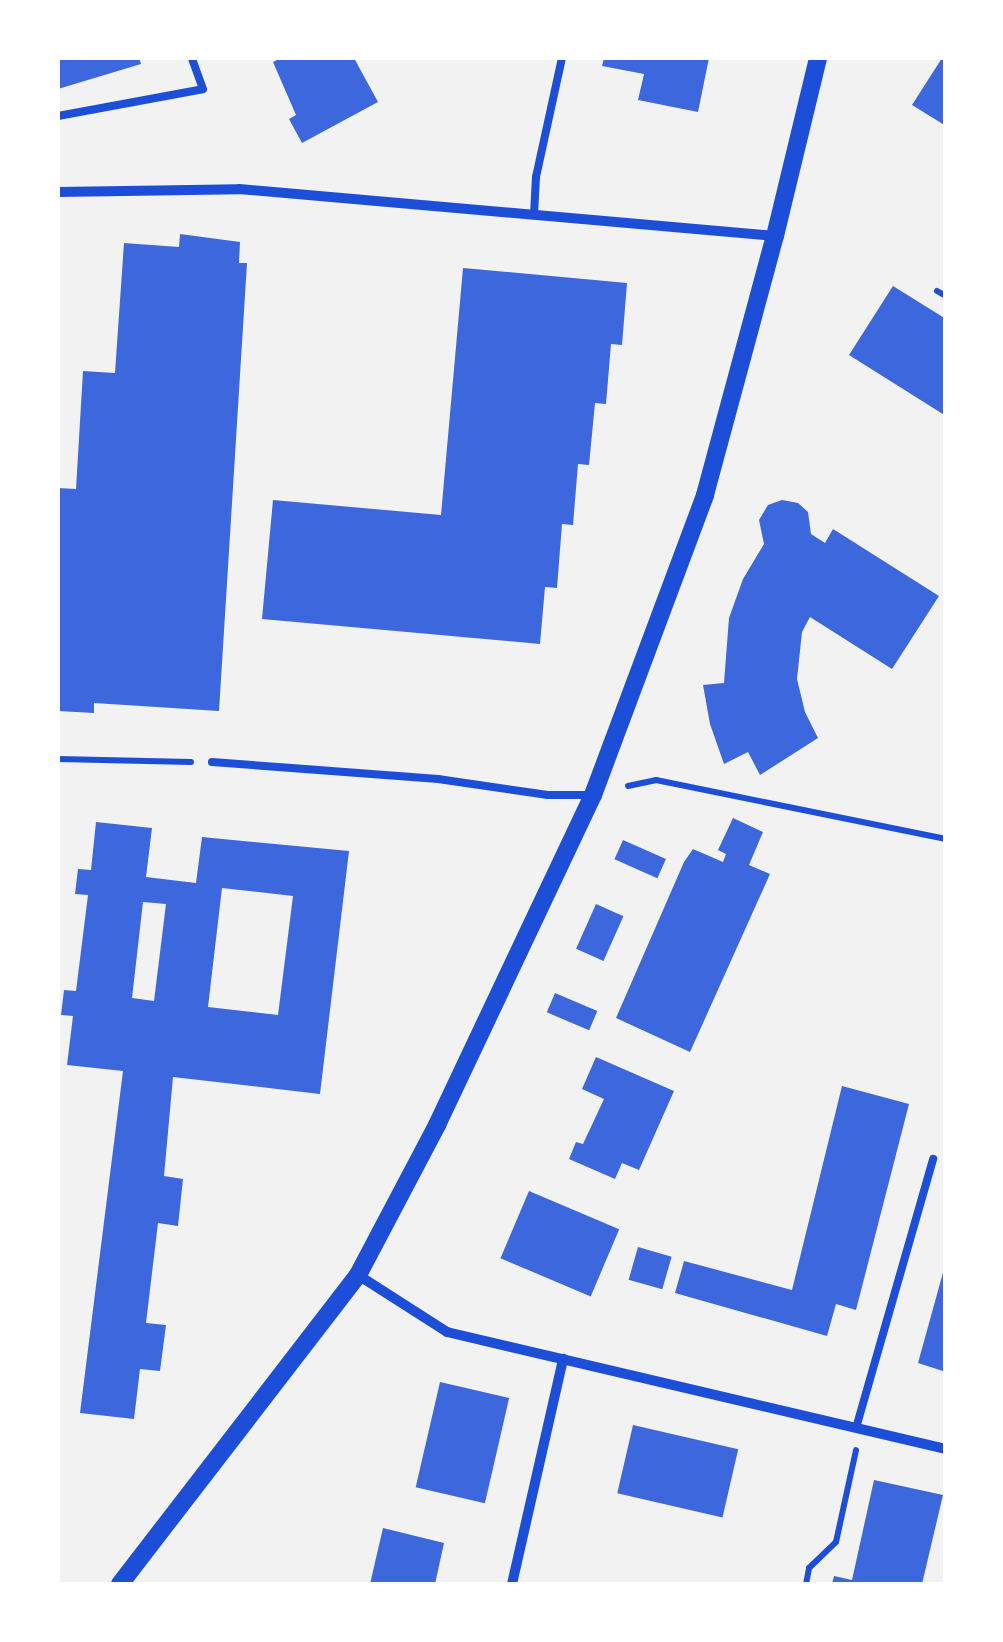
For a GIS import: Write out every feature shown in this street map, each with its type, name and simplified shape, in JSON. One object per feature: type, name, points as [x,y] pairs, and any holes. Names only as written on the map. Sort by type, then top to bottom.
[{"type":"street","points":[[120,1584],[358,1275],[437,1125],[593,794],[705,495],[776,236],[818,58]]},
{"type":"street","points":[[58,192],[239,189],[776,236]]},
{"type":"street","points":[[358,1275],[446,1332],[946,1449]]},
{"type":"street","points":[[512,1584],[562,1358]]},
{"type":"lane","points":[[58,116],[203,89],[192,58]]},
{"type":"lane","points":[[534,215],[536,178],[562,58]]},
{"type":"lane","points":[[212,762],[438,779],[548,795],[593,794]]},
{"type":"lane","points":[[858,1429],[933,1158]]},
{"type":"path","points":[[58,758],[212,762]]},
{"type":"path","points":[[593,794],[656,780],[946,839]]},
{"type":"path","points":[[806,1584],[809,1568],[836,1542],[858,1429]]},
{"type":"building","points":[[58,58],[139,58],[141,64],[58,89]]},
{"type":"building","points":[[281,58],[354,58],[378,102],[302,143],[289,119],[296,115],[273,62]]},
{"type":"building","points":[[604,58],[709,58],[698,112],[638,100],[644,74],[602,66]]},
{"type":"building","points":[[942,58],[946,58],[946,126],[912,105]]},
{"type":"building","points":[[180,234],[240,242],[239,263],[247,263],[219,711],[94,703],[94,713],[58,711],[58,488],[76,489],[83,371],[115,373],[124,243],[179,247]]},
{"type":"building","points":[[463,268],[627,283],[622,345],[611,344],[606,404],[595,403],[589,465],[578,464],[573,525],[562,524],[557,588],[545,587],[540,644],[262,619],[273,500],[441,515]]},
{"type":"building","points":[[893,286],[946,319],[946,416],[849,355]]},
{"type":"building","points":[[782,500],[798,503],[808,512],[811,534],[825,543],[833,529],[939,596],[892,669],[810,617],[802,632],[797,679],[805,712],[818,738],[760,775],[748,752],[724,764],[710,724],[703,685],[724,683],[729,618],[743,579],[764,544],[759,520],[768,505]]},
{"type":"building","points":[[733,818],[763,832],[749,865],[770,874],[690,1052],[616,1018],[684,862],[693,849],[723,862],[726,854],[718,850]]},
{"type":"building","points":[[96,822],[152,828],[146,877],[196,883],[202,837],[349,851],[320,1094],[173,1077],[164,1176],[183,1179],[178,1226],[158,1223],[146,1323],[166,1325],[160,1371],[140,1369],[134,1419],[80,1413],[123,1071],[67,1065],[73,1016],[61,1015],[64,990],[76,991],[88,895],[75,894],[78,869],[91,870]],"holes":[[[222,888],[293,896],[278,1015],[208,1007]],[[143,902],[166,904],[154,1001],[132,998]]]},
{"type":"building","points":[[623,840],[666,859],[657,878],[614,859]]},
{"type":"building","points":[[596,904],[623,916],[603,961],[576,949]]},
{"type":"building","points":[[555,993],[597,1011],[589,1030],[547,1012]]},
{"type":"building","points":[[596,1057],[674,1091],[639,1170],[622,1163],[615,1179],[569,1159],[576,1142],[583,1144],[604,1099],[582,1089]]},
{"type":"building","points":[[842,1086],[909,1104],[856,1310],[836,1304],[827,1336],[675,1293],[684,1261],[792,1290]]},
{"type":"building","points":[[529,1191],[619,1229],[591,1296],[500,1258]]},
{"type":"building","points":[[638,1247],[672,1257],[662,1289],[629,1280]]},
{"type":"building","points":[[946,1269],[946,1372],[918,1363]]},
{"type":"building","points":[[440,1382],[509,1398],[485,1503],[416,1487]]},
{"type":"building","points":[[633,1425],[738,1449],[722,1518],[617,1493]]},
{"type":"building","points":[[874,1480],[943,1495],[922,1584],[832,1584],[834,1576],[852,1580]]},
{"type":"building","points":[[383,1528],[444,1543],[435,1584],[370,1584]]}]
